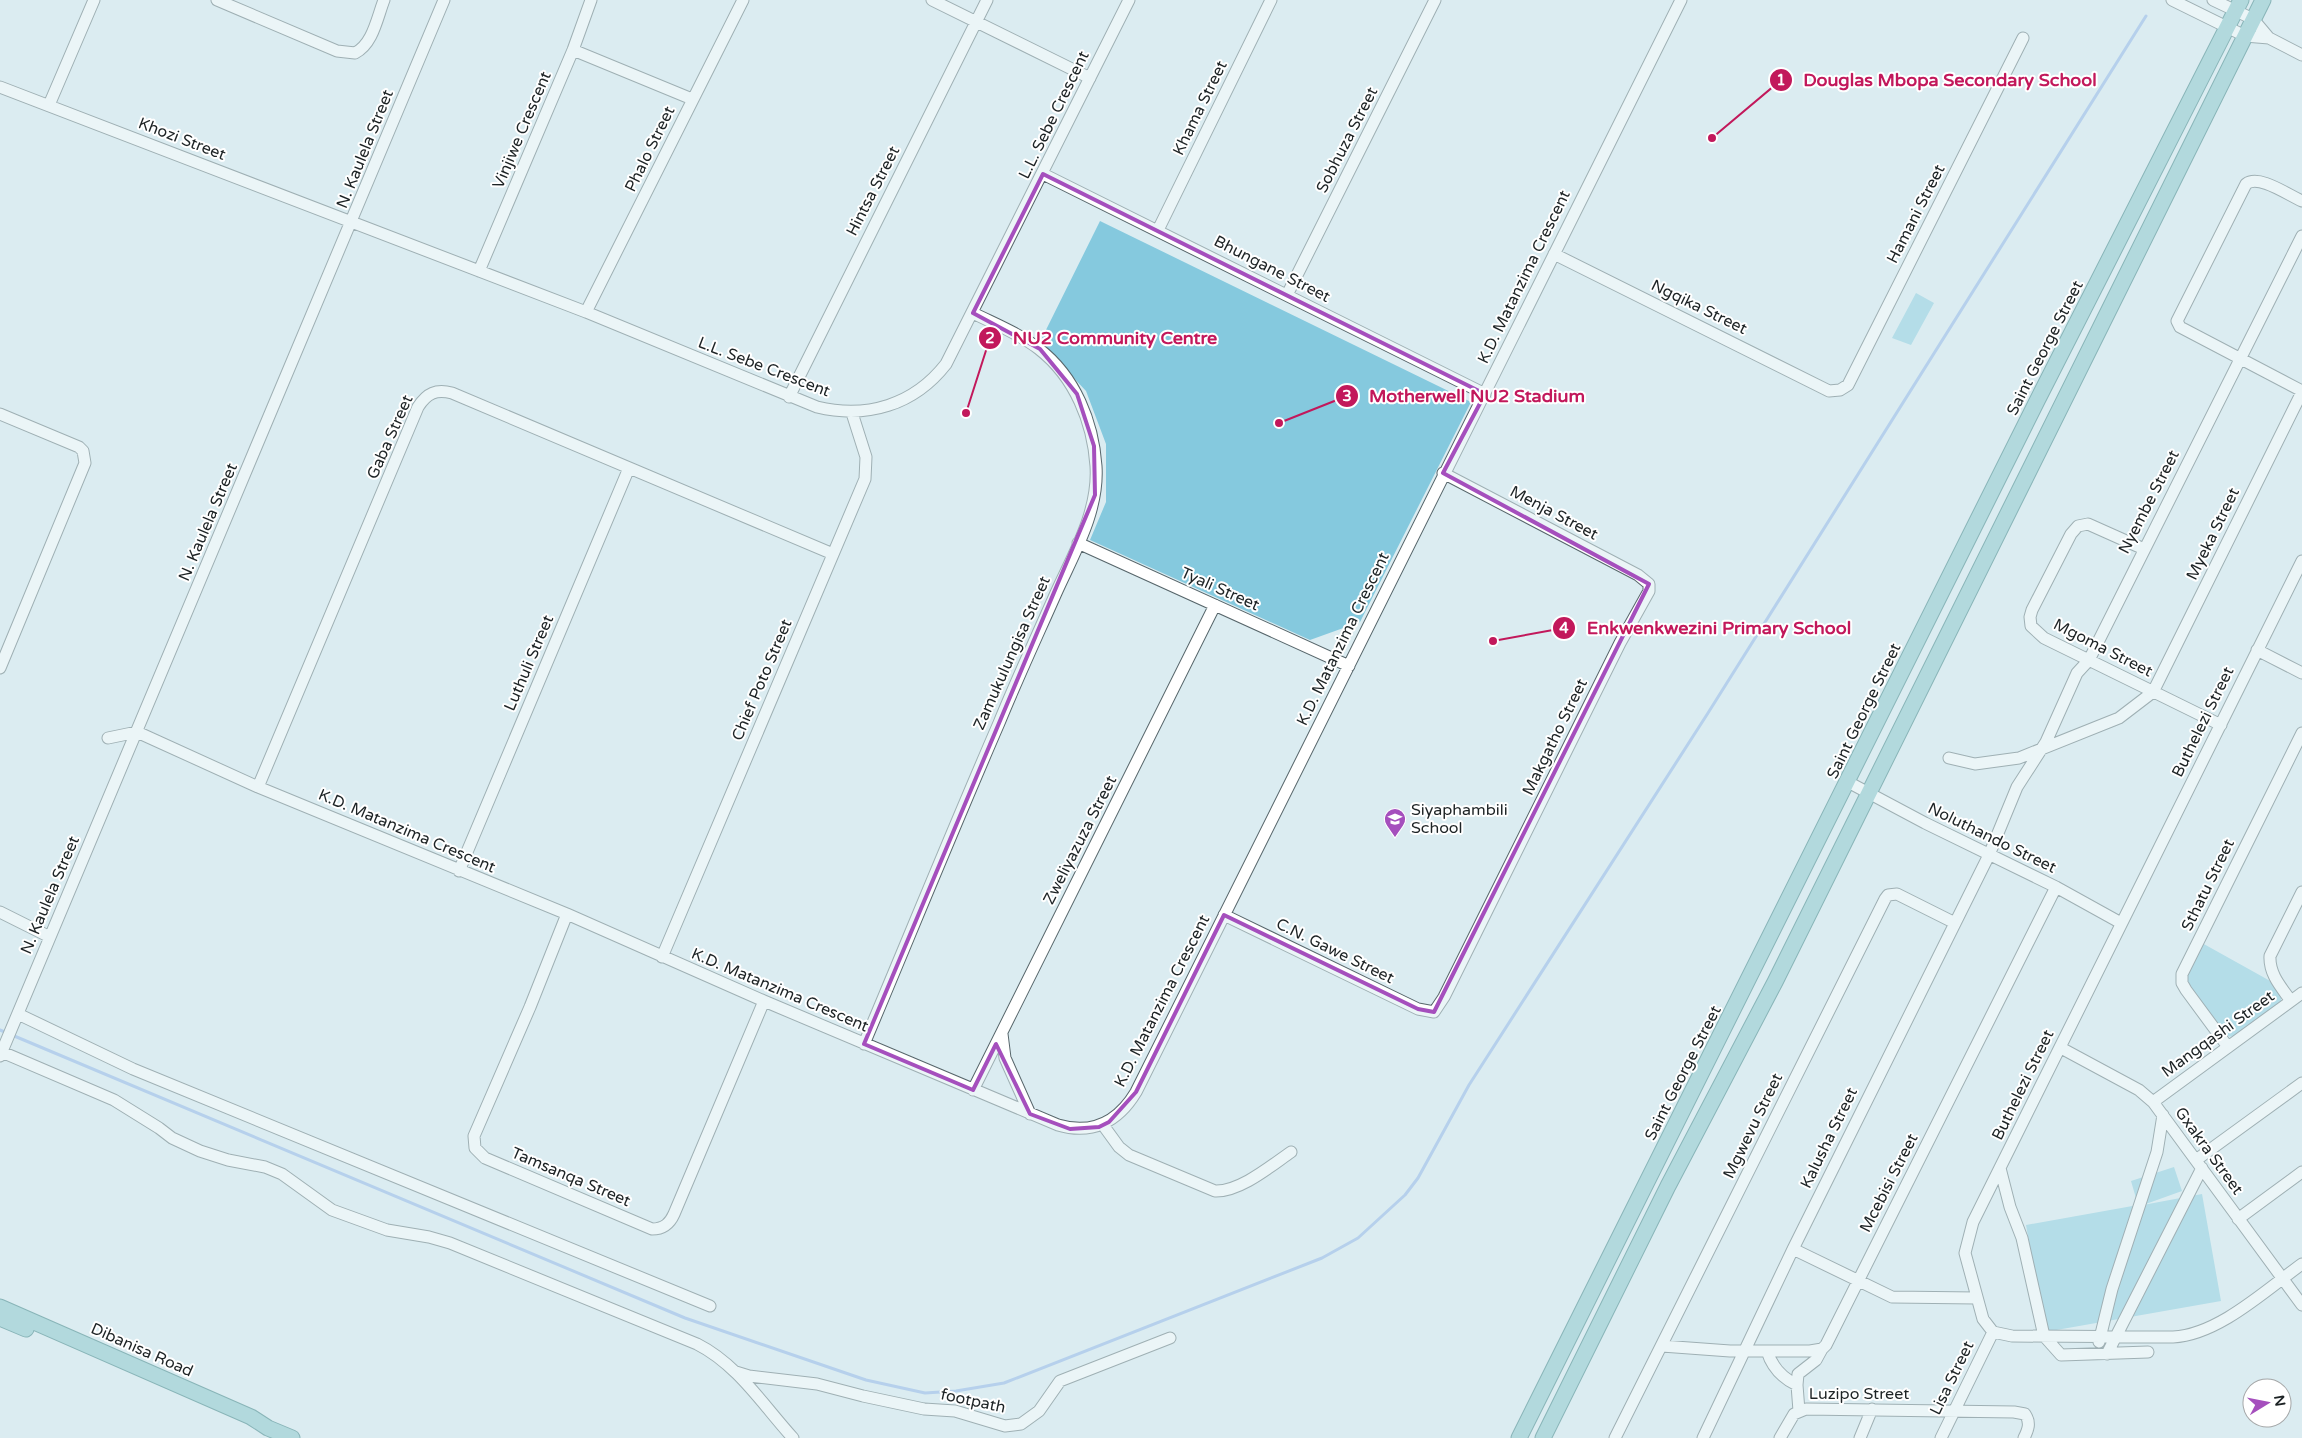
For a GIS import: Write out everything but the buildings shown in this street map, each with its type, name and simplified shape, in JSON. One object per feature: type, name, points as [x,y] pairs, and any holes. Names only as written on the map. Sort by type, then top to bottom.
[{"type":"main road","points":[[1543,1438],[1611,1298],[1775,982],[2263,0]]},
{"type":"main road","name":"Saint George Street","points":[[1519,1438],[2059,358],[2238,6]]},
{"type":"main road","name":"Dibanisa Road","points":[[0,1306],[251,1417],[268,1428]]},
{"type":"main road","name":"Dibanisa Road","points":[[0,1318],[250,1424],[268,1428],[292,1438]]},
{"type":"street","points":[[48,105],[94,0]]},
{"type":"street","points":[[217,0],[337,51],[355,53],[365,46],[384,0]]},
{"type":"street","name":"N. Kaulela Street","points":[[2,1053],[353,221],[444,0]]},
{"type":"street","name":"Vinjiwe Crescent","points":[[479,271],[573,50],[591,0]]},
{"type":"street","name":"Phalo Street","points":[[586,312],[743,0]]},
{"type":"street","points":[[932,0],[1090,78]]},
{"type":"street","name":"Hintsa Street","points":[[789,397],[987,0]]},
{"type":"street","name":"L.L. Sebe Crescent","points":[[353,221],[586,312],[817,407],[852,413],[871,411],[889,406],[914,395],[929,383],[946,364],[1129,0]]},
{"type":"street","name":"Khama Street","points":[[1158,230],[1271,0]]},
{"type":"street","name":"Sobhuza Street","points":[[1287,294],[1435,0]]},
{"type":"street","name":"K.D. Matanzima Crescent","points":[[137,732],[258,786],[459,871],[567,914],[662,957],[1030,1114],[1070,1129],[1087,1129],[1103,1125],[1117,1116],[1132,1098],[1681,0]]},
{"type":"street","points":[[2172,0],[2245,36],[2269,38]]},
{"type":"street","points":[[2213,0],[2238,6],[2253,19],[2269,38],[2302,56]]},
{"type":"street","name":"Hamani Street","points":[[1829,390],[1840,390],[1848,385],[2022,38]]},
{"type":"street","points":[[573,50],[692,99]]},
{"type":"street","name":"Khozi Street","points":[[0,87],[353,221]]},
{"type":"street","name":"Bhungane Street","points":[[1043,174],[1485,394]]},
{"type":"street","points":[[2302,202],[2262,181],[2254,180],[2246,184],[2178,321],[2180,327],[2302,391]]},
{"type":"street","name":"Nyembe Street","points":[[2041,749],[2078,674],[2089,660],[2302,236]]},
{"type":"street","name":"Ngqika Street","points":[[1554,254],[1829,390]]},
{"type":"street","name":"Zamukulungisa Street","points":[[864,1044],[999,723],[1078,542],[1091,510],[1097,482],[1092,437],[1077,394],[1061,372],[1040,349],[973,313]]},
{"type":"street","name":"Gaba Street","points":[[258,786],[418,407],[427,395],[439,390],[452,393],[833,554]]},
{"type":"street","name":"Myeka Street","points":[[2153,692],[2302,391]]},
{"type":"street","name":"Chief Poto Street","points":[[662,957],[862,488],[866,469],[866,457],[852,413]]},
{"type":"street","points":[[0,414],[79,447],[83,451],[85,463],[0,668]]},
{"type":"street","name":"Luthuli Street","points":[[459,871],[630,468]]},
{"type":"street","name":"Menja Street","points":[[1443,473],[1638,575],[1649,584]]},
{"type":"street","name":"Mgoma Street","points":[[2144,550],[2088,524],[2078,526],[2071,534],[2032,610],[2030,622],[2033,630],[2044,638],[2221,725]]},
{"type":"street","name":"Tyali Street","points":[[1078,542],[1349,666]]},
{"type":"street","name":"Buthelezi Street","points":[[1993,1332],[1983,1319],[1966,1259],[1966,1243],[1973,1222],[2302,561]]},
{"type":"street","name":"Makgatho Street","points":[[1434,1012],[1444,997],[1620,643],[1648,591],[1649,584]]},
{"type":"street","name":"Zweliyazuza Street","points":[[973,1090],[1215,605]]},
{"type":"street","points":[[2257,650],[2302,673]]},
{"type":"street","points":[[1949,758],[1975,764],[2019,758],[2119,718],[2153,692]]},
{"type":"street","points":[[108,738],[137,732]]},
{"type":"street","name":"Sthatu Street","points":[[2228,1047],[2186,990],[2182,983],[2182,974],[2302,732]]},
{"type":"street","name":"Kalusha Street","points":[[1703,1438],[1793,1248],[1989,855],[2017,787],[2041,749]]},
{"type":"street","name":"Noluthando Street","points":[[1848,782],[1989,855],[2056,887],[2121,923]]},
{"type":"street","name":"Mcebisi Street","points":[[1797,1385],[1800,1372],[1816,1360],[1829,1339],[2056,887]]},
{"type":"street","points":[[2291,1001],[2273,974],[2269,964],[2270,956],[2302,892]]},
{"type":"street","name":"Mgwevu Street","points":[[1615,1438],[1885,899],[1888,895],[1897,894],[1955,923]]},
{"type":"street","points":[[0,912],[50,937]]},
{"type":"street","name":"Tamsanqa Street","points":[[567,914],[530,1007],[474,1136],[475,1148],[485,1158],[652,1229],[663,1227],[671,1221],[764,1001]]},
{"type":"street","name":"C.N. Gawe Street","points":[[1224,915],[1418,1009],[1434,1012]]},
{"type":"street","name":"Mangqashi Street","points":[[2153,1102],[2302,993]]},
{"type":"street","points":[[16,1017],[133,1069],[710,1306]]},
{"type":"street","points":[[1002,1033],[1005,1058],[1030,1114]]},
{"type":"street","name":"Gxakra Street","points":[[2061,1048],[2139,1090],[2153,1102],[2302,1305]]},
{"type":"street","points":[[2,1053],[114,1100],[172,1138],[200,1151],[228,1160],[265,1167],[282,1174],[332,1210],[387,1230],[429,1237],[450,1243],[672,1333],[712,1352],[736,1372],[793,1438]]},
{"type":"street","points":[[2103,1354],[2117,1336],[2199,1164],[2302,1083]]},
{"type":"street","points":[[2103,1354],[2099,1336],[2157,1152],[2163,1115]]},
{"type":"street","points":[[1103,1125],[1119,1147],[1129,1155],[1215,1191],[1226,1189],[1250,1179],[1292,1152]]},
{"type":"street","points":[[2000,1168],[2010,1207],[2022,1238],[2044,1336],[2061,1355],[2066,1356],[2148,1352]]},
{"type":"street","points":[[2238,1218],[2302,1172]]},
{"type":"street","points":[[1793,1248],[1858,1282],[1897,1298],[1976,1298]]},
{"type":"street","points":[[1993,1332],[2012,1336],[2173,1337],[2196,1334],[2236,1312],[2302,1264]]},
{"type":"street","name":"Lisa Street","points":[[1941,1438],[1993,1332]]},
{"type":"street","points":[[2066,1356],[2083,1336]]},
{"type":"street","name":"footpath","points":[[736,1372],[749,1376],[817,1384],[924,1409],[955,1411],[1005,1426],[1021,1424],[1039,1411],[1060,1381],[1170,1338]]},
{"type":"street","points":[[1662,1346],[1743,1351],[1810,1351],[1822,1349]]},
{"type":"street","points":[[1767,1351],[1779,1372],[1797,1385],[1799,1411]]},
{"type":"street","points":[[1860,1438],[1872,1409]]},
{"type":"street","name":"Luzipo Street","points":[[1780,1438],[1789,1420],[1799,1411],[1872,1409],[1954,1411]]},
{"type":"street","points":[[1954,1411],[2025,1414],[2028,1422],[2024,1438]]},
{"type":"highlighted area","points":[[1043,174],[1485,394],[1443,473],[1649,584],[1434,1012],[1418,1009],[1224,915],[1136,1092],[1109,1122],[1099,1127],[1070,1129],[1030,1114],[996,1044],[973,1090],[864,1044],[1095,495],[1094,446],[1077,394],[1040,349],[973,313]]},
{"type":"shaded area","points":[[1100,221],[1471,402],[1360,622],[1310,640],[1090,540],[1106,502],[1106,444],[1086,391],[1040,342]]},
{"type":"shaded area","points":[[1916,293],[1934,303],[1911,345],[1892,338]]},
{"type":"shaded area","points":[[2202,943],[2272,982],[2281,994],[2281,1002],[2235,1037],[2226,1036],[2187,985],[2187,970]]},
{"type":"shaded area","points":[[2174,1167],[2182,1191],[2143,1205],[2202,1194],[2221,1301],[2045,1332],[2026,1225],[2138,1205],[2131,1181]]},
{"type":"waterway","points":[[0,1030],[685,1318],[866,1380],[925,1393],[956,1391],[1004,1383],[1322,1258],[1358,1238],[1405,1195],[1418,1178],[1469,1085],[1708,713],[2146,16]]},
{"type":"place","name":"Douglas Mbopa Secondary School","points":[[1712,138]]},
{"type":"place","name":"NU2 Community Centre","points":[[966,413]]},
{"type":"place","name":"Motherwell NU2 Stadium","points":[[1279,423]]},
{"type":"place","name":"Enkwenkwezini Primary School","points":[[1493,641]]},
{"type":"place","name":"Siyaphambili School","points":[[1395,838]]}]
